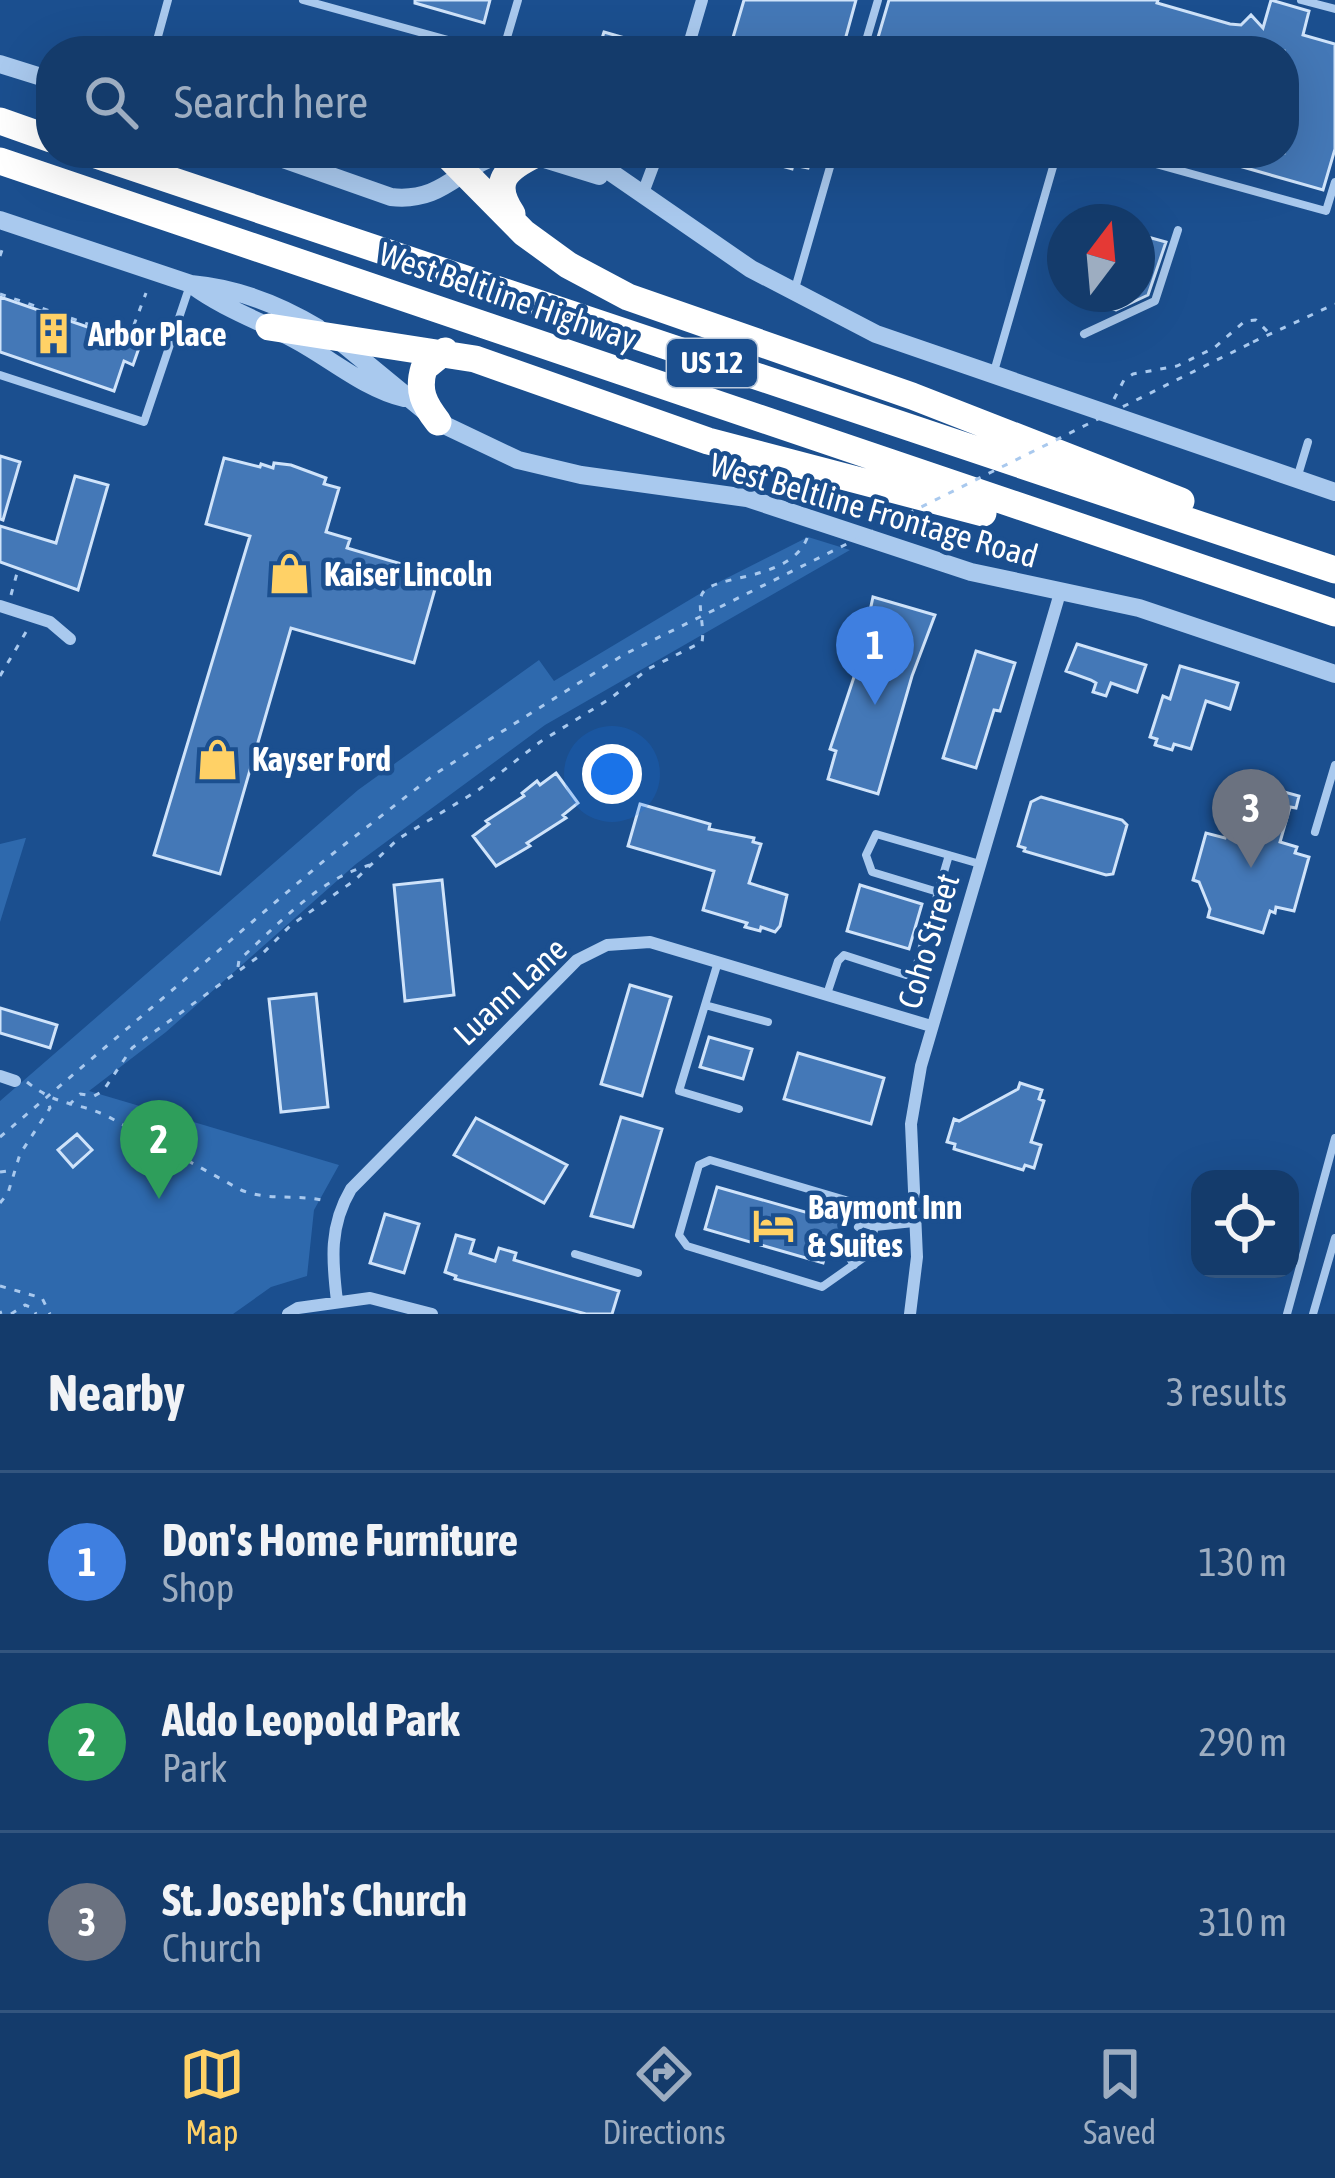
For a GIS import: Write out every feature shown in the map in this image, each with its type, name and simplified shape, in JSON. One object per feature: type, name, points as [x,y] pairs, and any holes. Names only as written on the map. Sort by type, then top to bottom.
[{"type":"highway","points":[[0,121],[36,134]]},
{"type":"highway","name":"West Beltline Highway","points":[[0,161],[1335,614]]},
{"type":"highway","name":"West Beltline Highway","points":[[135,168],[1335,567]]},
{"type":"highway","points":[[459,168],[524,233],[568,265],[628,297],[932,403],[1335,567]]},
{"type":"highway","points":[[509,168],[500,189],[524,233]]},
{"type":"highway","points":[[269,327],[446,351],[507,368],[708,441],[1240,582]]},
{"type":"highway","points":[[438,422],[425,406],[420,386],[424,368],[446,351]]},
{"type":"street","points":[[691,36],[702,0]]},
{"type":"street","points":[[0,64],[36,75]]},
{"type":"street","points":[[309,168],[409,199],[440,191],[452,168]]},
{"type":"street","points":[[574,168],[643,193]]},
{"type":"street","points":[[601,168],[794,293],[876,334],[1335,492]]},
{"type":"street","points":[[643,193],[652,168]]},
{"type":"street","name":"West Beltline Frontage Road","points":[[0,220],[191,284],[218,286],[252,298],[334,338],[438,422],[476,443],[539,466],[747,498],[971,572],[1139,608],[1335,674]]},
{"type":"street","name":"West Beltline Frontage Road","points":[[191,284],[212,300],[386,394],[404,398]]},
{"type":"street","name":"Coho Street","points":[[910,1314],[917,1257],[911,1124],[931,1026],[1060,593]]},
{"type":"street","points":[[3,607],[50,622],[70,639]]},
{"type":"street","name":"Luann Lane","points":[[337,1301],[332,1250],[342,1205],[363,1174],[577,960],[607,945],[650,942],[931,1026]]},
{"type":"street","points":[[0,1076],[15,1081]]},
{"type":"street","points":[[289,1314],[298,1308],[370,1298],[432,1314]]},
{"type":"lane","points":[[158,36],[168,0]]},
{"type":"lane","points":[[303,0],[434,36]]},
{"type":"lane","points":[[507,36],[518,0]]},
{"type":"lane","points":[[867,36],[878,0]]},
{"type":"lane","points":[[1300,0],[1335,9]]},
{"type":"lane","points":[[794,293],[830,168]]},
{"type":"lane","points":[[992,376],[1053,168]]},
{"type":"lane","points":[[1170,168],[1326,211],[1335,182]]},
{"type":"lane","points":[[1084,334],[1159,297],[1178,230]]},
{"type":"lane","points":[[0,375],[145,422],[191,284]]},
{"type":"lane","points":[[1297,478],[1308,442]]},
{"type":"lane","points":[[1315,832],[1335,765]]},
{"type":"lane","points":[[938,892],[872,872],[866,855],[876,834],[980,864]]},
{"type":"lane","points":[[826,994],[844,955],[914,974],[949,856]]},
{"type":"lane","points":[[718,961],[679,1091],[739,1109]]},
{"type":"lane","points":[[705,1004],[768,1022]]},
{"type":"lane","points":[[1287,1314],[1335,1138]]},
{"type":"lane","points":[[710,1160],[866,1206],[875,1227],[866,1256],[822,1287],[687,1246],[680,1235],[699,1165],[710,1160]]},
{"type":"lane","points":[[858,1227],[862,1223],[875,1227],[914,1223]]},
{"type":"lane","points":[[1313,1314],[1335,1238]]},
{"type":"lane","points":[[853,1244],[849,1257],[854,1265]]},
{"type":"lane","points":[[575,1254],[638,1273]]},
{"type":"path","points":[[0,256],[4,244]]},
{"type":"path","points":[[0,294],[129,338],[146,292]]},
{"type":"path","points":[[0,1137],[326,859],[435,774],[623,655],[1335,304]]},
{"type":"path","points":[[1104,412],[1133,374],[1177,366],[1214,349],[1245,322],[1256,320],[1270,334]]},
{"type":"path","points":[[130,335],[169,348]]},
{"type":"path","points":[[69,1105],[80,1094],[94,1096],[103,1091],[132,1048],[238,970],[398,839],[477,790],[648,669],[702,642],[700,598],[708,587],[767,571],[794,557],[808,535]]},
{"type":"path","points":[[3,607],[17,573]]},
{"type":"path","points":[[0,676],[26,632]]},
{"type":"path","points":[[238,970],[239,960],[306,900],[352,870],[371,865]]},
{"type":"path","points":[[15,1081],[23,1078],[46,1098],[107,1116],[241,1190],[265,1197],[316,1197],[342,1205]]},
{"type":"path","points":[[0,1203],[20,1154],[50,1108],[46,1098]]},
{"type":"path","points":[[0,1172],[16,1170]]},
{"type":"path","points":[[0,1286],[42,1298],[49,1313]]},
{"type":"path","points":[[11,1314],[28,1305],[36,1314]]},
{"type":"shaded area","points":[[808,537],[850,550],[545,725],[356,864],[166,1032],[89,1091],[339,1165],[314,1210],[307,1276],[271,1287],[233,1314],[0,1314],[0,1101],[358,790],[539,660],[554,681],[721,581]]},
{"type":"shaded area","points":[[26,838],[0,922],[0,844]]},
{"type":"building","points":[[415,0],[490,0],[484,23]]},
{"type":"building","points":[[744,0],[856,0],[846,36],[733,36]]},
{"type":"building","points":[[889,0],[1158,0],[1230,24],[1241,25],[1251,15],[1263,28],[1271,0],[1309,11],[1303,35],[1335,44],[1335,149],[1323,190],[1246,168],[1299,168],[1299,36],[878,36]]},
{"type":"building","points":[[1155,239],[1166,242],[1155,274]]},
{"type":"building","name":"Arbor Place","points":[[0,297],[140,345],[133,365],[124,361],[114,391],[0,352]]},
{"type":"building","points":[[0,456],[20,462],[3,520],[0,519]]},
{"type":"building","name":"Kayser Ford","points":[[224,458],[260,467],[291,465],[326,478],[324,484],[339,488],[326,532],[350,539],[347,548],[439,575],[414,663],[291,628],[220,874],[154,855],[250,536],[206,524]]},
{"type":"building","points":[[75,476],[108,485],[78,590],[0,562],[0,526],[56,543]]},
{"type":"building","points":[[873,597],[935,615],[878,794],[828,779],[836,751],[830,749],[859,662]]},
{"type":"building","points":[[1077,644],[1146,665],[1137,692],[1111,683],[1106,696],[1093,692],[1096,683],[1066,671]]},
{"type":"building","points":[[976,651],[1015,663],[976,768],[943,758]]},
{"type":"building","points":[[1180,666],[1238,683],[1230,709],[1206,701],[1191,749],[1174,744],[1172,750],[1155,745],[1157,739],[1150,737],[1163,696],[1170,699]]},
{"type":"building","points":[[556,773],[578,803],[563,815],[566,818],[527,843],[530,846],[496,866],[473,836],[537,781],[540,785]]},
{"type":"building","points":[[1255,784],[1299,796],[1296,808],[1290,807],[1280,842],[1309,857],[1294,911],[1276,907],[1275,913],[1270,911],[1263,933],[1208,917],[1210,909],[1199,882],[1193,880],[1206,833],[1225,838],[1228,828],[1251,835],[1258,811],[1248,809]]},
{"type":"building","points":[[1041,797],[1127,825],[1113,874],[1018,846],[1031,802]]},
{"type":"building","points":[[640,804],[761,844],[749,883],[787,895],[775,932],[745,927],[747,923],[703,910],[714,871],[628,846]]},
{"type":"building","points":[[442,880],[454,995],[405,1001],[394,885]]},
{"type":"building","points":[[860,885],[922,904],[909,949],[847,931]]},
{"type":"building","points":[[630,985],[671,997],[642,1096],[601,1084]]},
{"type":"building","points":[[316,994],[328,1107],[281,1112],[269,999]]},
{"type":"building","points":[[0,1008],[57,1025],[50,1048],[0,1033]]},
{"type":"building","points":[[709,1037],[752,1049],[743,1079],[700,1067]]},
{"type":"building","points":[[798,1053],[884,1078],[871,1124],[784,1099]]},
{"type":"building","points":[[1020,1083],[1042,1090],[1039,1099],[1044,1101],[1031,1142],[1041,1145],[1034,1168],[1025,1165],[1023,1170],[954,1149],[955,1144],[947,1142],[954,1119],[959,1121],[1018,1089]]},
{"type":"building","points":[[621,1117],[662,1129],[633,1227],[591,1216]]},
{"type":"building","points":[[476,1118],[567,1165],[544,1203],[454,1155]]},
{"type":"building","points":[[77,1134],[92,1150],[73,1167],[58,1150]]},
{"type":"building","name":"Baymont Inn & Suites","points":[[717,1187],[844,1223],[839,1238],[831,1235],[823,1263],[705,1229]]},
{"type":"building","points":[[385,1214],[419,1224],[404,1273],[370,1263]]},
{"type":"building","points":[[456,1235],[474,1240],[470,1253],[495,1261],[499,1248],[516,1253],[514,1260],[619,1291],[612,1314],[586,1314],[455,1279],[445,1272]]},
{"type":"place","name":"Arbor Place","points":[[54,334]]},
{"type":"place","name":"Kaiser Lincoln","points":[[290,574]]},
{"type":"place","name":"Don's Home Furniture","points":[[875,705]]},
{"type":"place","name":"Kayser Ford","points":[[218,759]]},
{"type":"place","name":"St. Joseph's Church","points":[[1251,868]]},
{"type":"place","name":"Aldo Leopold Park","points":[[159,1199]]},
{"type":"place","name":"Baymont Inn & Suites","points":[[774,1226]]}]
